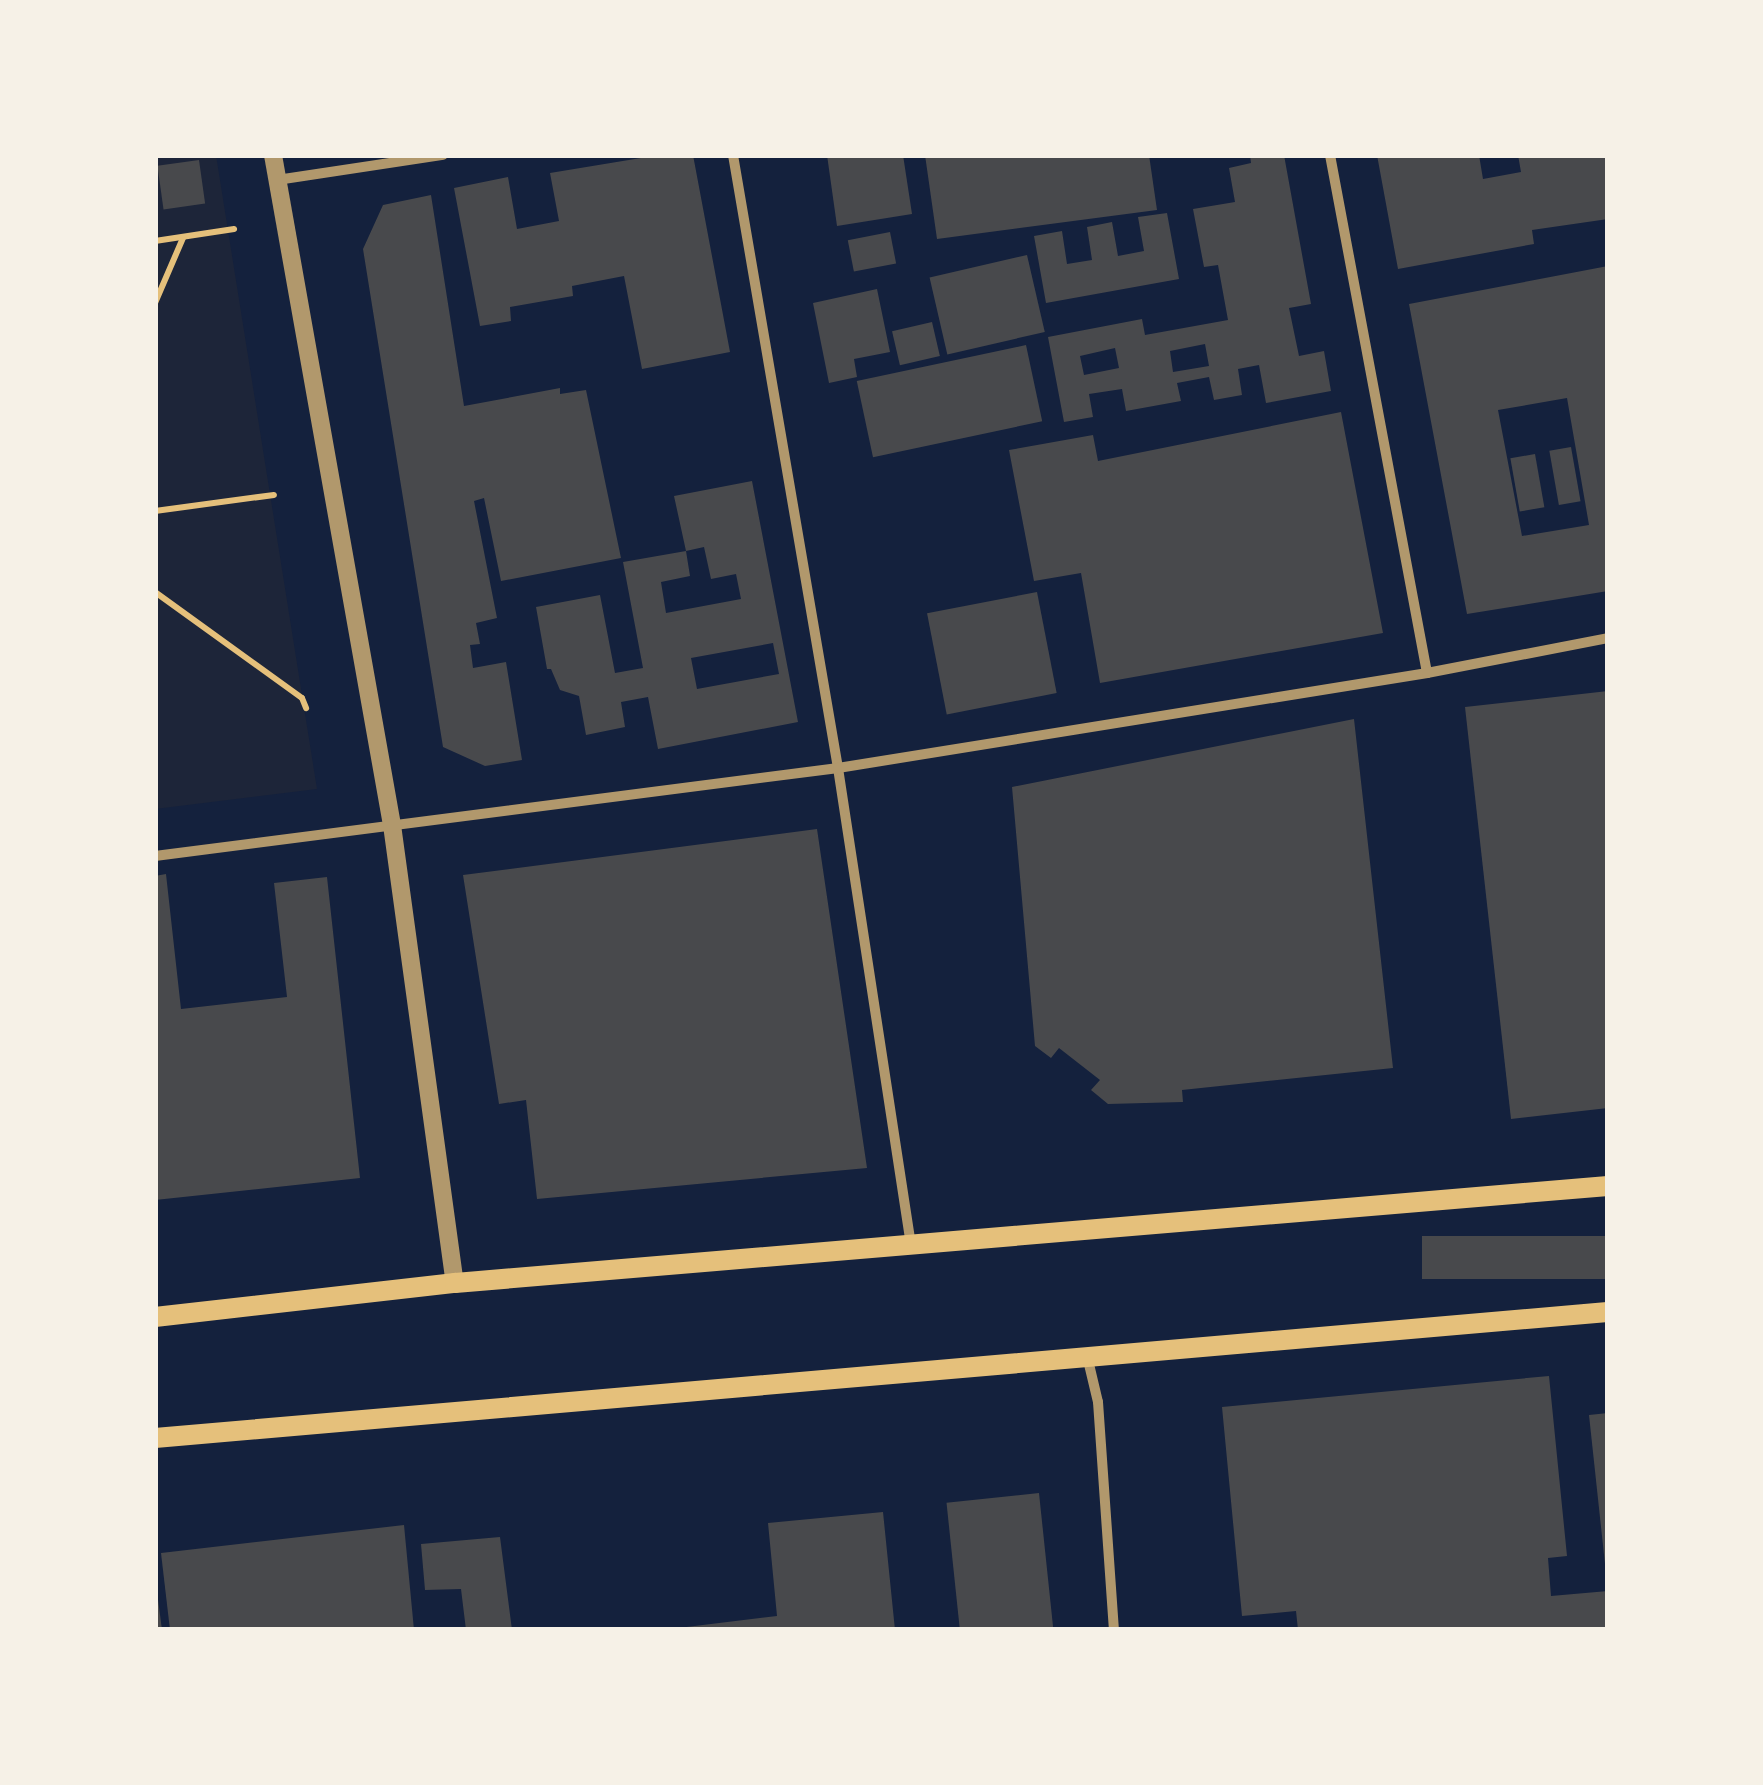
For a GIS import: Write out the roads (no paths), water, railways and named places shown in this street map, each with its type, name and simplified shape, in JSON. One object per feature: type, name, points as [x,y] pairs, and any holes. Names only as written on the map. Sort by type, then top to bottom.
[{"type":"main road","points":[[155,1317],[454,1283],[1608,1186]]},
{"type":"main road","points":[[155,1438],[1608,1312]]},
{"type":"street","points":[[272,155],[392,825],[454,1283]]},
{"type":"street","points":[[277,180],[443,155]]},
{"type":"street","points":[[733,155],[838,768],[911,1244]]},
{"type":"street","points":[[1330,155],[1427,673]]},
{"type":"street","points":[[155,856],[838,768],[1427,673],[1608,638]]},
{"type":"street","points":[[1088,1360],[1098,1402],[1114,1630]]}]
